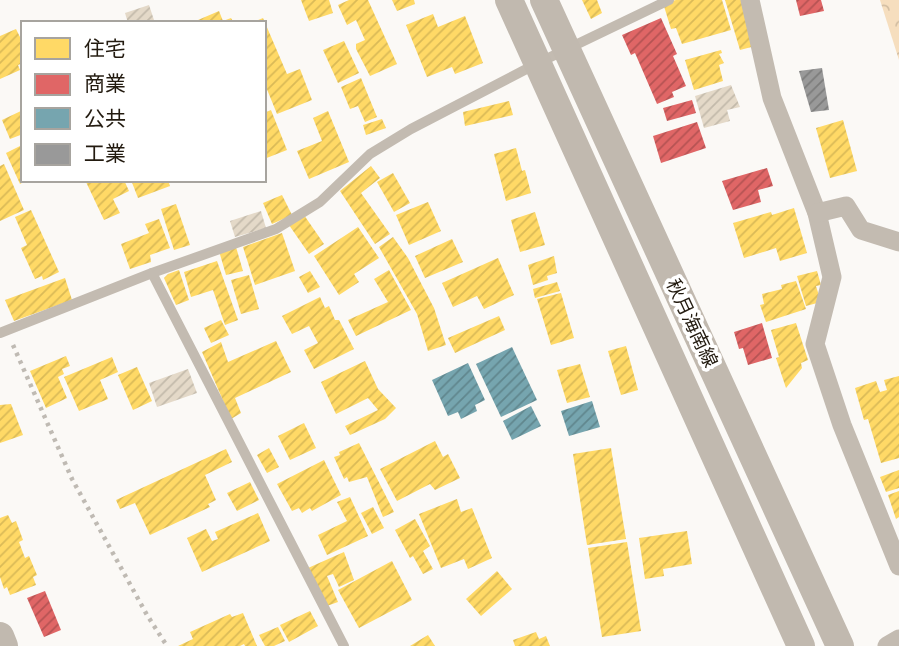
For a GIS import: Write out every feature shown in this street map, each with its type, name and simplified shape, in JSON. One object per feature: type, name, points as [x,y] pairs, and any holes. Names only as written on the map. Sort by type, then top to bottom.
[{"type":"main road","name":"秋月海南線","points":[[509,0],[801,646]]},
{"type":"main road","name":"秋月海南線","points":[[544,0],[840,646]]},
{"type":"main road","points":[[0,636],[4,646]]},
{"type":"street","points":[[750,0],[772,98],[817,213],[832,277],[815,344],[842,425],[899,566]]},
{"type":"street","points":[[817,213],[846,206],[861,230],[899,242]]},
{"type":"street","points":[[887,646],[899,639]]},
{"type":"lane","points":[[3,332],[152,273],[276,229],[320,202],[370,154],[411,128],[669,0]]},
{"type":"lane","points":[[152,273],[344,646]]},
{"type":"path","points":[[3,332],[72,479],[167,646]]},
{"type":"green space","points":[[880,0],[899,0],[899,60]]},
{"type":"building: 住宅","points":[[301,0],[329,0],[333,13],[309,21]]},
{"type":"building: 住宅","points":[[349,0],[368,0],[397,64],[370,76],[356,49],[356,44],[365,40],[356,20],[347,25],[338,5]]},
{"type":"building: 住宅","points":[[392,0],[414,0],[415,4],[397,11]]},
{"type":"building: 住宅","points":[[582,0],[597,0],[602,13],[591,19]]},
{"type":"building: 住宅","points":[[676,0],[722,0],[731,30],[682,44],[676,28],[671,29],[663,3]]},
{"type":"building: 住宅","points":[[725,0],[745,0],[759,45],[740,50]]},
{"type":"building: 住宅","points":[[219,11],[223,21],[196,21]]},
{"type":"building: 住宅","points":[[433,14],[438,27],[465,16],[483,63],[455,74],[452,67],[427,77],[406,25]]},
{"type":"building: 住宅","points":[[266,25],[287,74],[300,69],[312,100],[277,114],[266,87]]},
{"type":"building: 住宅","points":[[16,29],[21,39],[21,64],[18,65],[20,70],[0,79],[0,36]]},
{"type":"building: 住宅","points":[[344,41],[359,73],[338,83],[323,50]]},
{"type":"building: 住宅","points":[[721,50],[722,53],[719,54],[724,63],[719,65],[723,81],[694,90],[685,60]]},
{"type":"building: 住宅","points":[[361,78],[377,117],[365,122],[358,106],[350,109],[341,87]]},
{"type":"building: 住宅","points":[[509,101],[513,115],[465,126],[463,112]]},
{"type":"building: 住宅","points":[[271,110],[287,150],[266,158],[266,112]]},
{"type":"building: 住宅","points":[[21,111],[21,135],[10,139],[2,120]]},
{"type":"building: 住宅","points":[[328,111],[349,162],[309,179],[297,151],[322,141],[313,118]]},
{"type":"building: 住宅","points":[[382,119],[386,128],[366,135],[363,125]]},
{"type":"building: 住宅","points":[[843,120],[857,171],[830,178],[816,128]]},
{"type":"building: 住宅","points":[[20,146],[21,182],[24,182],[20,184],[6,153]]},
{"type":"building: 住宅","points":[[516,148],[531,193],[506,201],[494,154]]},
{"type":"building: 住宅","points":[[4,164],[24,210],[0,221],[0,166]]},
{"type":"building: 住宅","points":[[371,166],[380,178],[361,193],[390,234],[375,244],[340,191]]},
{"type":"building: 住宅","points":[[393,173],[410,203],[394,212],[377,182]]},
{"type":"building: 住宅","points":[[86,182],[125,182],[129,191],[113,199],[120,213],[104,220]]},
{"type":"building: 住宅","points":[[132,182],[169,182],[170,186],[138,198]]},
{"type":"building: 住宅","points":[[282,195],[292,215],[272,224],[263,203]]},
{"type":"building: 住宅","points":[[428,202],[441,231],[409,245],[396,215]]},
{"type":"building: 住宅","points":[[176,204],[190,245],[174,250],[161,209]]},
{"type":"building: 住宅","points":[[794,208],[807,253],[780,261],[776,248],[744,258],[733,223]]},
{"type":"building: 住宅","points":[[31,210],[59,272],[43,280],[42,276],[35,279],[21,248],[27,245],[15,217]]},
{"type":"building: 住宅","points":[[535,212],[545,245],[520,252],[511,220]]},
{"type":"building: 住宅","points":[[304,215],[324,244],[309,254],[289,225]]},
{"type":"building: 住宅","points":[[159,219],[170,248],[150,255],[151,262],[130,269],[121,244],[149,233],[145,224]]},
{"type":"building: 住宅","points":[[358,227],[379,258],[354,274],[359,282],[339,295],[314,256]]},
{"type":"building: 住宅","points":[[282,233],[295,271],[255,285],[243,247]]},
{"type":"building: 住宅","points":[[393,237],[408,258],[434,308],[446,345],[428,351],[417,314],[379,247]]},
{"type":"building: 住宅","points":[[452,239],[463,262],[425,278],[415,256]]},
{"type":"building: 住宅","points":[[236,247],[243,271],[226,275],[219,251]]},
{"type":"building: 住宅","points":[[554,256],[557,273],[547,276],[548,280],[533,285],[528,265]]},
{"type":"building: 住宅","points":[[498,258],[514,295],[484,309],[477,296],[453,307],[442,283]]},
{"type":"building: 住宅","points":[[217,261],[238,320],[225,325],[213,290],[191,297],[184,272]]},
{"type":"building: 住宅","points":[[179,270],[189,300],[176,305],[164,278]]},
{"type":"building: 住宅","points":[[389,270],[411,310],[356,336],[348,320],[388,302],[374,279]]},
{"type":"building: 住宅","points":[[310,271],[320,287],[308,293],[299,277]]},
{"type":"building: 住宅","points":[[817,271],[821,285],[816,286],[821,302],[806,306],[797,276]]},
{"type":"building: 住宅","points":[[249,275],[259,309],[241,314],[231,280]]},
{"type":"building: 住宅","points":[[65,278],[72,300],[14,321],[5,300]]},
{"type":"building: 住宅","points":[[796,281],[806,309],[766,322],[760,305],[764,304],[762,294],[782,289],[781,285]]},
{"type":"building: 住宅","points":[[557,282],[560,291],[535,298],[533,289]]},
{"type":"building: 住宅","points":[[561,293],[574,338],[551,345],[537,299]]},
{"type":"building: 住宅","points":[[320,297],[325,308],[329,306],[335,320],[339,320],[354,349],[314,369],[304,350],[318,343],[309,326],[292,334],[282,316]]},
{"type":"building: 住宅","points":[[499,316],[505,330],[455,353],[448,338]]},
{"type":"building: 住宅","points":[[221,320],[229,335],[211,343],[204,328]]},
{"type":"building: 住宅","points":[[796,323],[808,360],[801,363],[802,368],[786,388],[776,358],[779,357],[771,330]]},
{"type":"building: 住宅","points":[[276,341],[291,372],[235,398],[241,413],[231,419],[202,352],[221,342],[228,362]]},
{"type":"building: 住宅","points":[[626,346],[638,390],[621,395],[608,351]]},
{"type":"building: 住宅","points":[[66,356],[70,366],[62,369],[64,374],[58,377],[67,398],[46,408],[30,371]]},
{"type":"building: 住宅","points":[[112,357],[118,372],[100,380],[108,399],[79,411],[64,377]]},
{"type":"building: 住宅","points":[[365,361],[378,389],[396,408],[385,419],[350,435],[345,426],[378,410],[368,398],[336,414],[321,382]]},
{"type":"building: 住宅","points":[[580,364],[590,397],[567,403],[557,370]]},
{"type":"building: 住宅","points":[[137,367],[152,401],[133,410],[118,375]]},
{"type":"building: 住宅","points":[[899,376],[899,458],[881,463],[868,419],[864,420],[855,388],[876,381],[880,392],[887,390],[884,380]]},
{"type":"building: 住宅","points":[[11,404],[23,435],[0,443],[0,405]]},
{"type":"building: 住宅","points":[[304,423],[316,448],[290,460],[278,436]]},
{"type":"building: 住宅","points":[[435,441],[443,457],[448,454],[460,478],[435,490],[430,484],[397,501],[380,469]]},
{"type":"building: 住宅","points":[[359,443],[394,512],[383,517],[367,477],[349,482],[347,477],[344,479],[334,457]]},
{"type":"building: 住宅","points":[[269,448],[279,467],[267,473],[257,455]]},
{"type":"building: 住宅","points":[[611,448],[626,539],[587,545],[573,454]]},
{"type":"building: 住宅","points":[[226,449],[232,462],[205,475],[216,500],[208,504],[210,507],[150,535],[135,503],[120,509],[116,500]]},
{"type":"building: 住宅","points":[[324,460],[341,495],[312,511],[310,508],[302,513],[299,508],[292,511],[277,484]]},
{"type":"building: 住宅","points":[[899,470],[899,488],[886,492],[880,477]]},
{"type":"building: 住宅","points":[[250,482],[259,500],[237,511],[227,493]]},
{"type":"building: 住宅","points":[[899,491],[899,517],[896,519],[888,495]]},
{"type":"building: 住宅","points":[[350,497],[368,536],[327,555],[318,535],[347,521],[337,502]]},
{"type":"building: 住宅","points":[[457,499],[461,512],[472,508],[492,558],[468,569],[464,559],[441,568],[419,514]]},
{"type":"building: 住宅","points":[[373,507],[384,528],[372,534],[361,513]]},
{"type":"building: 住宅","points":[[258,513],[270,541],[202,572],[187,538],[206,529],[212,541],[218,539],[215,532]]},
{"type":"building: 住宅","points":[[8,515],[12,523],[16,521],[23,540],[19,542],[25,558],[29,556],[37,575],[33,577],[36,585],[10,595],[7,587],[4,589],[0,577],[0,518]]},
{"type":"building: 住宅","points":[[415,519],[430,546],[423,551],[433,569],[423,574],[413,556],[410,558],[395,530]]},
{"type":"building: 住宅","points":[[687,531],[692,564],[663,569],[664,576],[645,579],[639,538]]},
{"type":"building: 住宅","points":[[627,542],[641,631],[602,637],[588,548]]},
{"type":"building: 住宅","points":[[344,552],[354,580],[339,587],[333,574],[327,576],[338,602],[324,607],[308,568]]},
{"type":"building: 住宅","points":[[392,561],[412,600],[359,628],[338,590]]},
{"type":"building: 住宅","points":[[497,571],[512,589],[481,616],[466,599]]},
{"type":"building: 住宅","points":[[310,611],[318,626],[289,642],[280,625]]},
{"type":"building: 住宅","points":[[243,613],[257,646],[178,646],[193,639],[190,632],[230,614],[232,617]]},
{"type":"building: 住宅","points":[[278,627],[285,641],[274,646],[265,646],[259,635]]},
{"type":"building: 住宅","points":[[536,632],[539,639],[546,636],[550,646],[515,646],[513,640]]},
{"type":"building: 住宅","points":[[428,635],[435,646],[410,646]]},
{"type":"building: 商業","points":[[796,0],[821,0],[824,11],[800,16]]},
{"type":"building: 商業","points":[[661,18],[677,54],[673,56],[686,86],[672,92],[674,97],[657,104],[635,53],[631,55],[622,35]]},
{"type":"building: 商業","points":[[692,100],[696,113],[667,121],[663,108]]},
{"type":"building: 商業","points":[[697,122],[706,148],[661,163],[653,136]]},
{"type":"building: 商業","points":[[767,168],[773,186],[758,190],[761,202],[733,210],[722,181]]},
{"type":"building: 商業","points":[[762,323],[772,358],[748,365],[734,332]]},
{"type":"building: 商業","points":[[45,591],[61,630],[44,637],[27,598]]},
{"type":"building: 公共","points":[[512,347],[537,400],[501,417],[476,364]]},
{"type":"building: 公共","points":[[468,363],[485,400],[475,405],[477,411],[461,419],[458,412],[448,416],[432,380]]},
{"type":"building: 公共","points":[[592,401],[600,427],[569,436],[561,411]]},
{"type":"building: 公共","points":[[531,406],[541,426],[512,440],[503,421]]},
{"type":"building: 工業","points":[[822,68],[829,110],[811,112],[799,71]]},
{"type":"building: その他","points":[[149,5],[154,21],[127,21],[125,13]]},
{"type":"building: その他","points":[[731,85],[740,107],[727,110],[730,121],[704,128],[695,96]]},
{"type":"building: その他","points":[[261,211],[266,228],[235,237],[230,221]]},
{"type":"building: その他","points":[[188,369],[197,393],[157,407],[149,383]]}]
